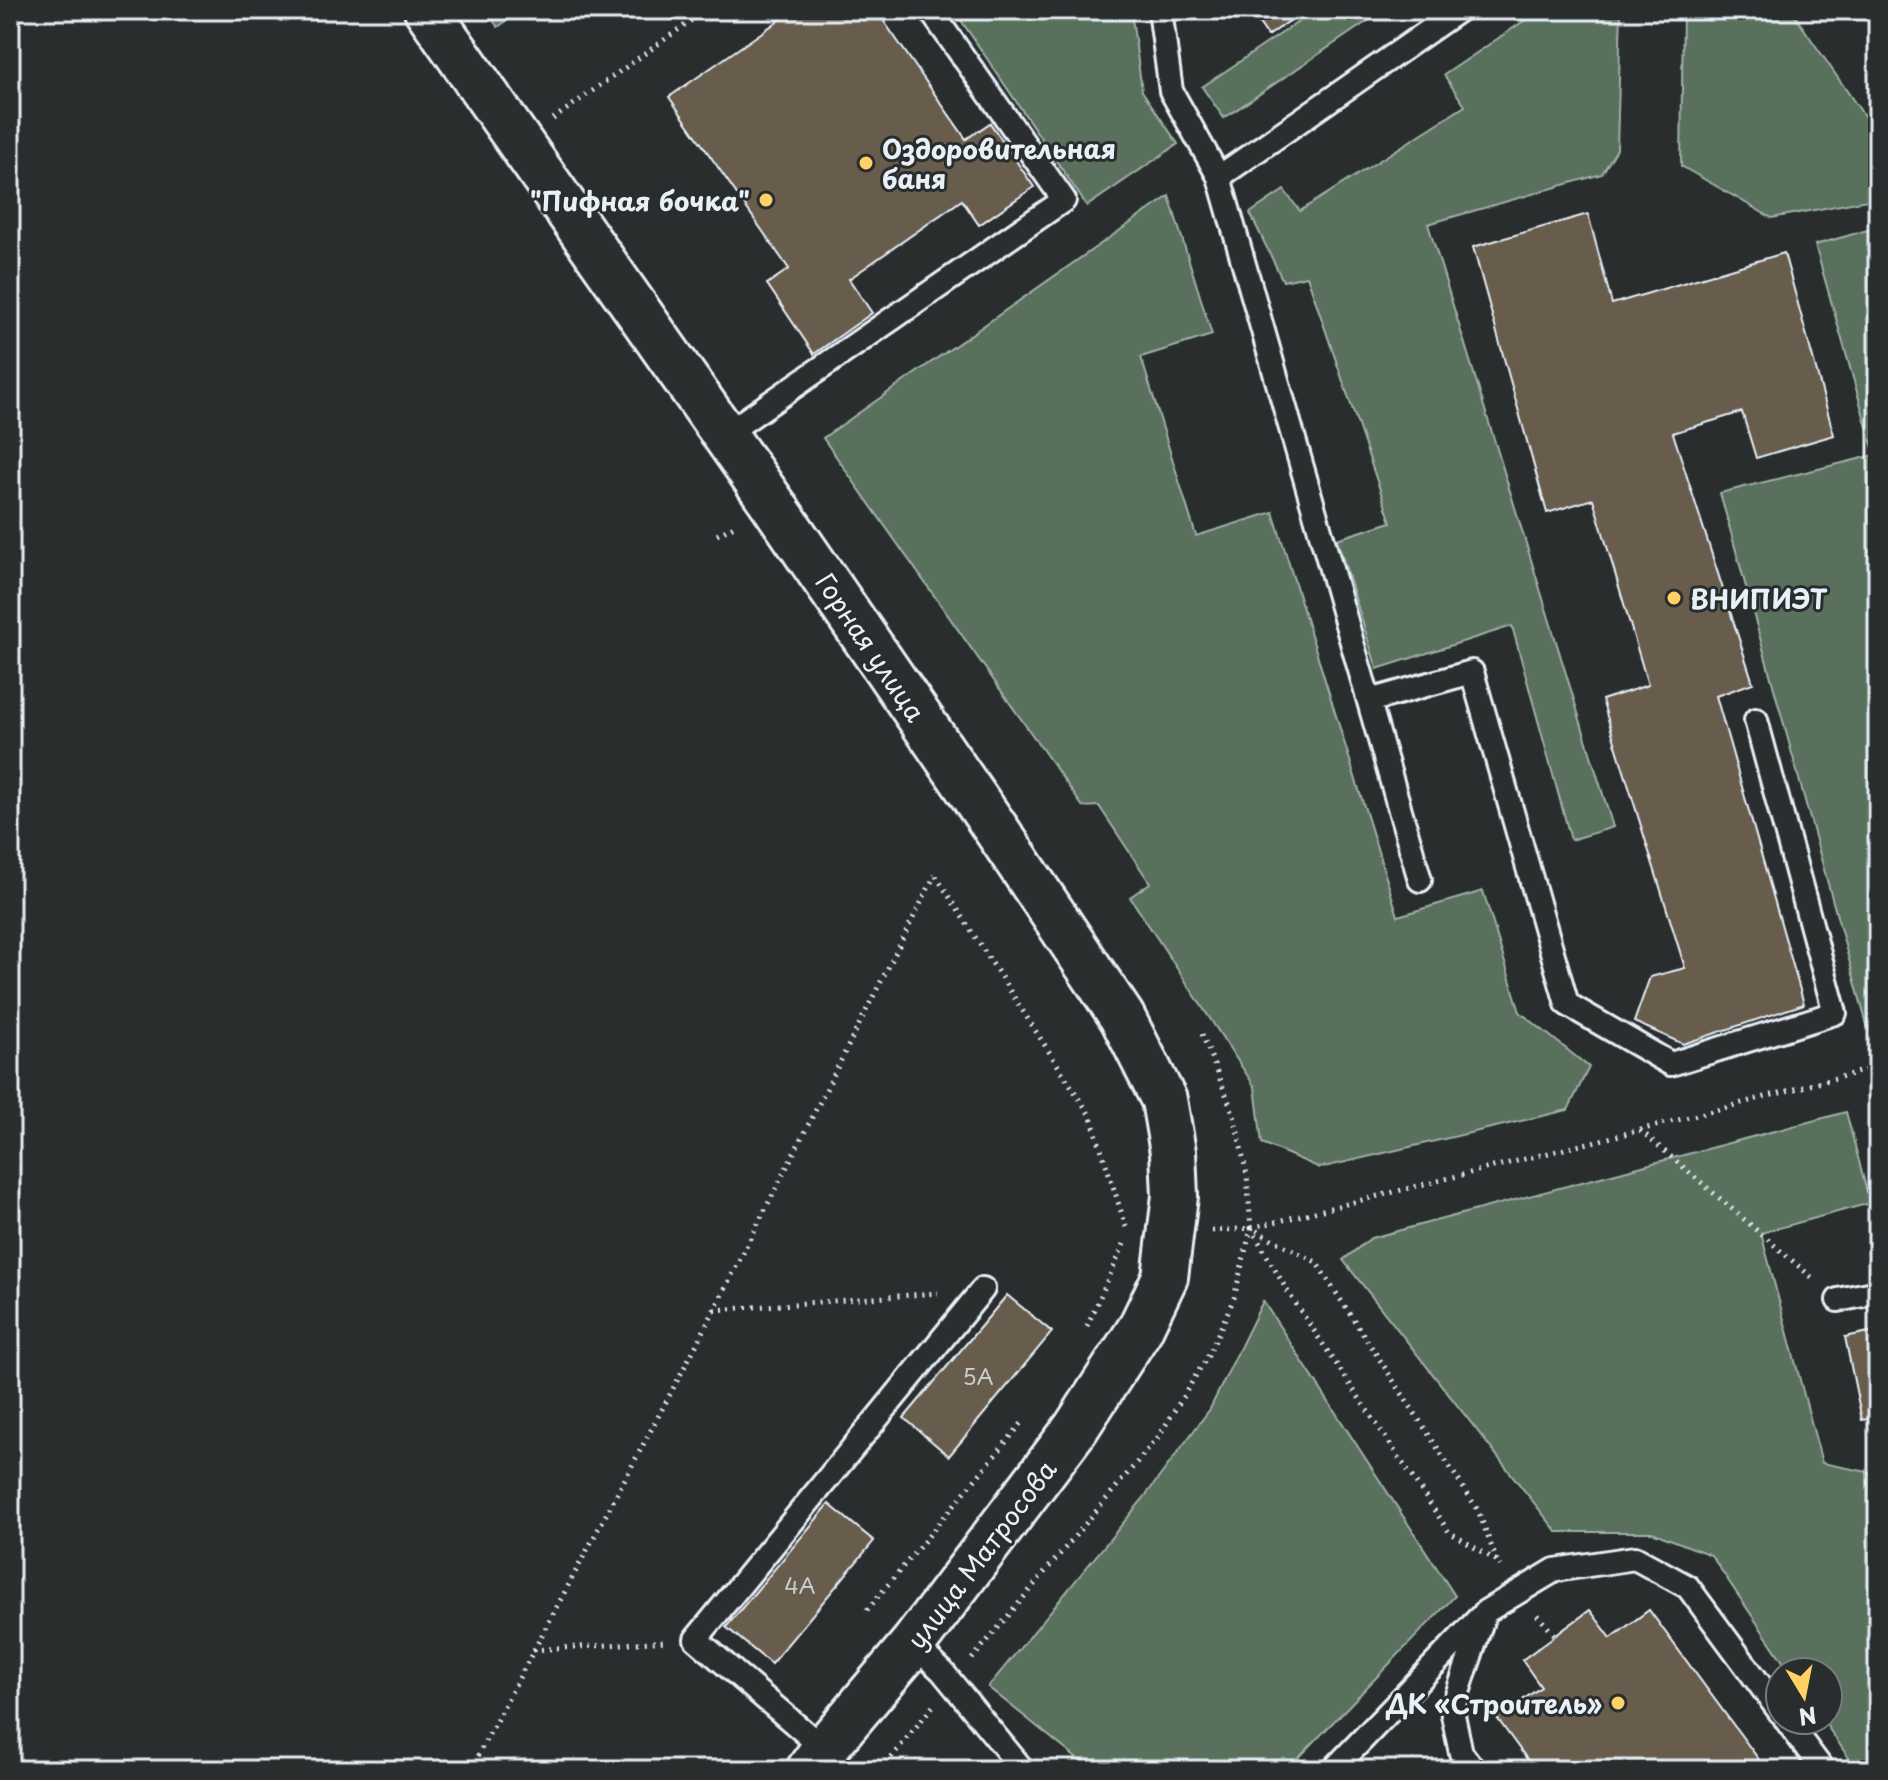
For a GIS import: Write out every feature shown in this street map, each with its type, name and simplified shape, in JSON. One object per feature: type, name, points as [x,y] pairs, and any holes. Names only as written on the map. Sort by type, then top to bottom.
[{"type":"street","name":"Горная улица","points":[[427,10],[985,813],[1122,1017],[1164,1100],[1173,1152],[1175,1196],[1165,1277],[1140,1329]]},
{"type":"street","name":"улица Матросова","points":[[817,1759],[913,1644],[1076,1428],[1140,1329]]},
{"type":"lane","points":[[724,435],[1064,200],[930,10]]},
{"type":"lane","points":[[1160,10],[1171,91],[1219,177],[1420,880]]},
{"type":"lane","points":[[1219,177],[1459,10]]},
{"type":"lane","points":[[1369,701],[1472,672],[1567,1004],[1671,1064],[1835,1013],[1756,720]]},
{"type":"lane","points":[[817,1759],[696,1639],[983,1289]]},
{"type":"lane","points":[[1838,1300],[1878,1292]]},
{"type":"lane","points":[[1333,1770],[1485,1612],[1555,1570],[1635,1558],[1688,1587],[1764,1690]]},
{"type":"lane","points":[[1474,1770],[1461,1753],[1452,1710],[1485,1612]]},
{"type":"lane","points":[[913,1644],[942,1671],[1023,1770]]},
{"type":"lane","points":[[1798,1736],[1823,1770]]},
{"type":"path","points":[[553,120],[706,10]]},
{"type":"path","points":[[470,1770],[714,1310],[935,875],[1091,1117],[1128,1235],[1084,1334]]},
{"type":"path","points":[[1171,1233],[1251,1228],[1878,1067]]},
{"type":"path","points":[[1640,1130],[1838,1300]]},
{"type":"path","points":[[1251,1228],[1288,1292],[1449,1532]]},
{"type":"path","points":[[1251,1228],[1316,1262],[1478,1510],[1497,1561]]},
{"type":"path","points":[[714,1310],[983,1289]]},
{"type":"path","points":[[867,1610],[1024,1420]]},
{"type":"path","points":[[1540,1619],[1555,1635]]},
{"type":"path","points":[[533,1650],[696,1639]]},
{"type":"green space","points":[[485,10],[522,10],[498,27]]},
{"type":"green space","points":[[954,10],[1131,10],[1142,91],[1178,144],[1087,206]]},
{"type":"green space","points":[[1316,10],[1384,10],[1224,118],[1202,87]]},
{"type":"green space","points":[[1540,10],[1621,10],[1617,149],[1602,174],[1428,224],[1613,827],[1571,840],[1512,626],[1377,669],[1337,539],[1391,522],[1307,276],[1283,281],[1250,213],[1284,190],[1300,211],[1465,106],[1444,75]]},
{"type":"green space","points":[[1683,10],[1791,10],[1878,136],[1878,198],[1772,218],[1681,166]]},
{"type":"green space","points":[[1169,196],[1212,335],[1141,357],[1196,536],[1273,512],[1398,916],[1483,891],[1520,1012],[1589,1067],[1568,1110],[1320,1168],[1262,1143],[1255,1087],[1130,897],[1150,883],[1099,806],[1083,807],[823,438]]},
{"type":"green space","points":[[1878,227],[1878,1041],[1872,1043],[1720,493],[1875,455],[1815,245]]},
{"type":"green space","points":[[1846,1112],[1870,1203],[1761,1233],[1822,1463],[1878,1474],[1878,1770],[1857,1770],[1834,1736],[1844,1736],[1844,1656],[1779,1656],[1711,1555],[1652,1532],[1557,1532],[1343,1260],[1371,1238]]},
{"type":"green space","points":[[1263,1301],[1455,1596],[1287,1770],[1091,1770],[988,1687],[1143,1499],[1210,1409]]},
{"type":"building","name":"Оздоровительная баня","points":[[794,10],[876,10],[966,139],[990,123],[1034,187],[979,225],[962,200],[849,279],[872,313],[814,354],[767,284],[789,269],[669,97]]},
{"type":"building","points":[[1250,10],[1305,10],[1268,36]]},
{"type":"building","name":"ВНИПИЭТ","points":[[1588,214],[1612,304],[1784,253],[1834,435],[1756,458],[1742,412],[1673,433],[1753,683],[1716,696],[1804,1004],[1683,1044],[1634,1022],[1650,977],[1685,968],[1602,700],[1648,685],[1593,499],[1547,513],[1473,247]]},
{"type":"building","points":[[1007,1295],[1052,1332],[949,1456],[904,1418]]},
{"type":"building","points":[[1878,1330],[1878,1417],[1862,1420],[1845,1337]]},
{"type":"building","points":[[829,1504],[874,1541],[771,1664],[726,1627]]},
{"type":"building","name":"ДК «Строитель»","points":[[1590,1610],[1611,1638],[1649,1610],[1765,1768],[1535,1770],[1497,1718],[1541,1687],[1522,1660]]},
{"type":"place","name":"Оздоровительная баня","points":[[866,163]]},
{"type":"place","name":"\"Пифная бочка\"","points":[[766,200]]},
{"type":"place","name":"ВНИПИЭТ","points":[[1674,598]]},
{"type":"place","name":"ДК «Строитель»","points":[[1618,1703]]}]
